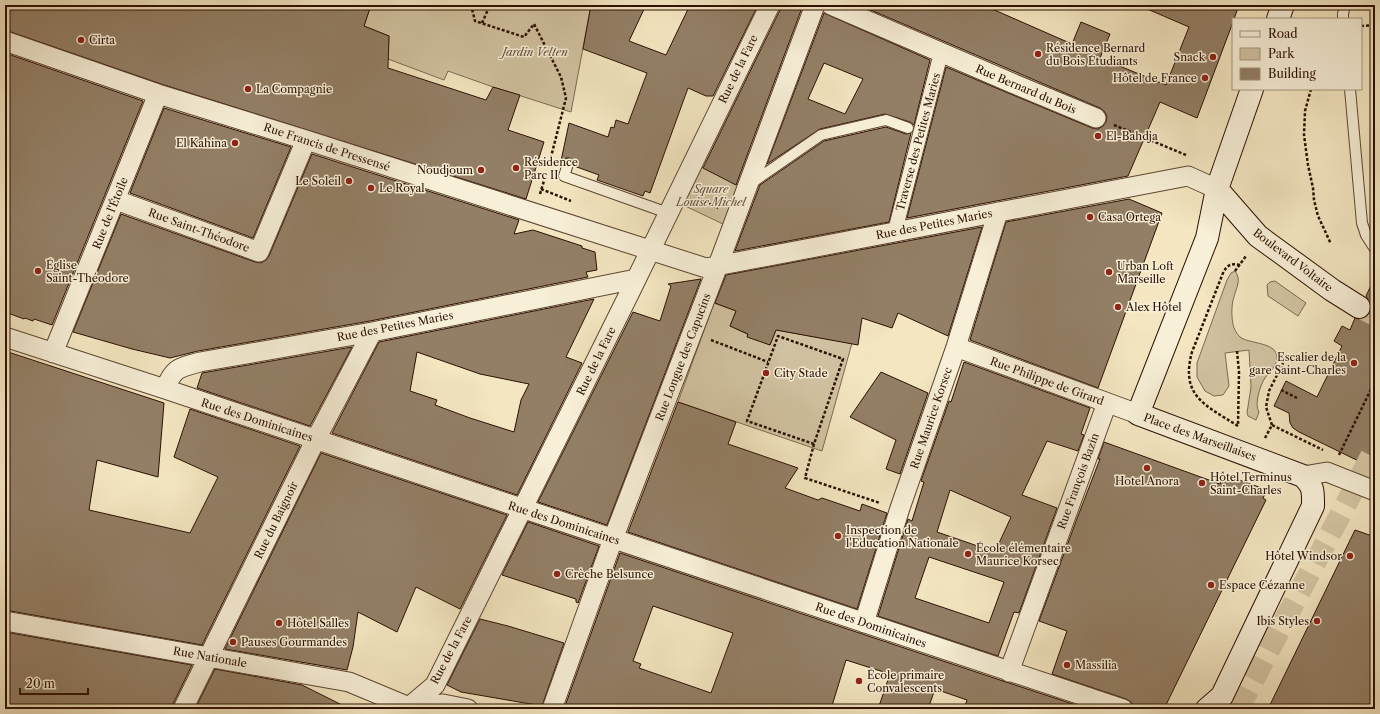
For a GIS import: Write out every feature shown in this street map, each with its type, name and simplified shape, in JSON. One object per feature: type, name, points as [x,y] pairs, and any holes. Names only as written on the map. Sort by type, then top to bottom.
[{"type":"main road","points":[[1278,18],[1283,5]]},
{"type":"main road","name":"Place des Marseillaises","points":[[1252,90],[1217,189],[1207,238],[1138,414],[1303,476]]},
{"type":"main road","name":"Boulevard Voltaire","points":[[1217,189],[1258,236],[1332,290],[1360,307]]},
{"type":"main road","points":[[1216,705],[1313,506],[1313,490],[1311,484],[1303,476]]},
{"type":"street","name":"Rue de la Fare","points":[[409,708],[435,685],[770,5]]},
{"type":"street","name":"Rue Longue des Capucins","points":[[552,709],[814,5]]},
{"type":"street","name":"Rue Bernard du Bois","points":[[831,5],[1096,118]]},
{"type":"street","name":"Rue Francis de Pressensé","points":[[5,41],[158,94],[650,250]]},
{"type":"street","name":"Traverse des Petites Maries","points":[[894,231],[941,53]]},
{"type":"street","name":"Rue de l'Étoile","points":[[53,353],[158,94]]},
{"type":"street","name":"Rue Saint-Théodore","points":[[116,200],[259,252],[306,140]]},
{"type":"street","name":"Rue des Petites Maries","points":[[650,250],[706,268],[1188,176],[1217,189]]},
{"type":"street","name":"Rue Maurice Korsec","points":[[864,623],[900,508],[956,347],[998,212]]},
{"type":"street","name":"Rue des Petites Maries","points":[[166,389],[170,376],[181,367],[200,362],[372,332],[636,279]]},
{"type":"street","name":"Rue du Baignoir","points":[[183,709],[316,439],[372,332]]},
{"type":"street","name":"Rue des Dominicaines","points":[[5,337],[166,389],[1123,709]]},
{"type":"street","name":"Rue Philippe de Girard","points":[[956,347],[1138,414]]},
{"type":"street","name":"Rue François Bazin","points":[[1009,672],[1107,403]]},
{"type":"street","points":[[1303,476],[1327,472],[1375,491]]},
{"type":"street","name":"Rue Nationale","points":[[5,622],[209,656],[349,682],[409,708]]},
{"type":"street","points":[[409,708],[443,704],[468,709]]},
{"type":"lane","points":[[1343,18],[1345,5]]},
{"type":"lane","points":[[1350,90],[1362,223],[1366,235],[1375,249]]},
{"type":"lane","points":[[748,185],[821,135],[886,120],[908,128]]},
{"type":"lane","points":[[568,164],[564,176],[668,213]]},
{"type":"path","points":[[474,5],[472,10],[475,21],[482,24],[524,37],[534,24],[561,77],[566,98],[554,145]]},
{"type":"path","points":[[482,24],[490,5]]},
{"type":"path","points":[[1362,26],[1375,25]]},
{"type":"path","points":[[1311,90],[1305,111],[1304,135],[1314,200],[1318,216],[1331,244]]},
{"type":"path","points":[[1096,118],[1187,155]]},
{"type":"path","points":[[1235,271],[1240,265],[1233,264],[1228,266],[1223,273],[1192,352],[1188,374],[1190,385],[1195,395],[1244,430]]},
{"type":"path","points":[[692,333],[768,362]]},
{"type":"path","points":[[814,444],[747,420],[778,336],[843,359],[814,444],[805,478],[900,508]]},
{"type":"path","points":[[1237,352],[1239,372],[1238,426]]},
{"type":"path","points":[[1283,363],[1269,391],[1266,407],[1272,425],[1324,451]]},
{"type":"path","points":[[1338,457],[1375,381]]},
{"type":"path","points":[[1281,390],[1296,398]]},
{"type":"path","points":[[1266,435],[1272,425]]},
{"type":"green space","name":"Jardin Velten","points":[[371,5],[591,5],[571,112],[448,71],[444,80],[388,59],[389,36],[364,26]]},
{"type":"green space","name":"Square Louise Michel","points":[[702,167],[738,185],[723,224],[683,205]]},
{"type":"green space","points":[[1235,271],[1238,281],[1233,300],[1232,318],[1235,330],[1240,337],[1244,339],[1268,346],[1273,349],[1277,358],[1276,364],[1261,385],[1257,400],[1259,412],[1256,420],[1248,416],[1247,413],[1251,387],[1249,350],[1225,353],[1229,386],[1223,395],[1214,396],[1205,391],[1197,377],[1197,363],[1227,280],[1231,273]]},
{"type":"green space","points":[[1275,281],[1306,303],[1298,316],[1268,296],[1267,285],[1270,282]]},
{"type":"green space","name":"City Stade","points":[[714,303],[736,311],[730,326],[770,345],[776,330],[852,343],[822,451],[678,402]]},
{"type":"building","points":[[5,5],[371,5],[364,26],[389,36],[388,68],[486,100],[493,87],[520,95],[508,130],[544,142],[526,199],[161,84],[5,30]]},
{"type":"building","points":[[591,5],[646,5],[629,41],[666,55],[690,5],[758,5],[713,96],[706,96],[688,88],[650,193],[645,191],[643,196],[597,180],[599,175],[574,166],[574,162],[570,158],[566,158],[562,162],[561,161],[569,123],[608,137],[611,127],[614,128],[616,120],[628,124],[647,73],[583,49]]},
{"type":"building","points":[[781,5],[803,5],[736,185],[703,168],[780,10]]},
{"type":"building","points":[[859,5],[983,5],[1072,44],[1081,22],[1110,34],[1100,58],[1166,85],[1189,27],[1138,5],[1239,5],[1234,18],[1232,18],[1232,25],[1197,118],[1160,102],[1128,176],[907,218],[946,67],[1092,128],[1098,129],[1106,122],[1107,116],[1100,108]]},
{"type":"building","points":[[824,13],[930,60],[914,125],[910,122],[885,114],[820,129],[767,164]],"holes":[[[824,63],[863,79],[845,114],[808,99]]]},
{"type":"building","points":[[5,53],[143,101],[52,325],[34,319],[33,321],[24,319],[5,312]]},
{"type":"building","points":[[164,108],[291,147],[253,238],[130,193]]},
{"type":"building","points":[[886,127],[906,134],[911,133],[889,222],[735,251],[760,185],[824,141]]},
{"type":"building","points":[[312,154],[519,220],[514,234],[533,230],[582,246],[582,248],[595,252],[597,270],[586,272],[588,277],[370,321],[198,351],[170,358],[73,332],[121,214],[261,263],[269,256]]},
{"type":"building","points":[[1129,199],[1162,213],[1098,388],[970,340],[1006,222]]},
{"type":"building","points":[[982,227],[948,336],[898,313],[892,328],[862,318],[858,345],[776,330],[770,345],[747,337],[748,334],[730,326],[736,311],[715,303],[726,275]]},
{"type":"building","name":"Escalier de la gare Saint-Charles","points":[[1375,277],[1375,469],[1299,432],[1293,428],[1290,423],[1289,413],[1274,406],[1286,381],[1317,397],[1342,346],[1334,341],[1342,326],[1350,330],[1355,318],[1364,318],[1370,313],[1370,302],[1366,296]]},
{"type":"building","points":[[701,279],[607,525],[538,502],[633,312],[660,321],[671,286],[668,284]]},
{"type":"building","points":[[594,299],[566,357],[582,363],[517,495],[332,433],[379,342]],"holes":[[[417,352],[480,374],[529,384],[521,400],[514,432],[435,405],[437,400],[410,391]]]},
{"type":"building","points":[[352,347],[310,426],[197,388],[202,373]]},
{"type":"building","points":[[5,351],[164,403],[158,477],[97,460],[89,510],[190,533],[218,477],[174,457],[190,409],[300,446],[202,645],[5,610]]},
{"type":"building","points":[[964,362],[1090,408],[1081,434],[1084,435],[1078,451],[1047,441],[1022,495],[1057,508],[1019,613],[1014,612],[998,656],[878,616],[908,519],[912,521],[924,482],[921,481],[949,401],[951,402]],"holes":[[[950,490],[1011,517],[995,552],[937,532]],[[929,557],[1004,582],[989,623],[915,598]]]},
{"type":"building","points":[[881,372],[928,393],[900,474],[886,469],[896,440],[850,417]]},
{"type":"building","points":[[678,402],[736,422],[728,444],[798,468],[785,488],[818,500],[822,498],[860,511],[862,504],[887,513],[857,609],[628,532]]},
{"type":"building","points":[[1104,442],[1220,484],[1223,474],[1267,490],[1263,498],[1266,500],[1164,709],[1134,709],[1131,702],[1126,699],[1052,674],[1067,631],[1039,621],[1100,459],[1098,459]]},
{"type":"building","points":[[321,453],[507,515],[460,609],[416,587],[397,632],[358,612],[353,647],[347,670],[225,649]]},
{"type":"building","points":[[528,522],[599,546],[578,603],[576,602],[576,599],[502,575]]},
{"type":"building","points":[[1355,530],[1375,537],[1375,709],[1268,709]]},
{"type":"building","points":[[620,553],[1088,709],[964,709],[967,700],[935,689],[928,709],[878,709],[890,674],[846,660],[831,709],[564,709]],"holes":[[[653,606],[733,633],[711,693],[639,668],[641,664],[633,661]]]},
{"type":"building","points":[[480,619],[564,643],[542,706],[461,692],[447,685]]},
{"type":"building","points":[[5,632],[192,665],[172,709],[5,709]]},
{"type":"building","points":[[215,669],[302,685],[350,709],[195,709]]},
{"type":"tunnel","points":[[1359,307],[1375,315]]},
{"type":"tunnel","points":[[1238,709],[1375,449]]},
{"type":"place","name":"Cirta","points":[[81,40]]},
{"type":"place","name":"Résidence Bernard du Bois Étudiants","points":[[1038,54]]},
{"type":"place","name":"Snack","points":[[1213,57]]},
{"type":"place","name":"Hôtel de France","points":[[1205,78]]},
{"type":"place","name":"La Compagnie","points":[[248,89]]},
{"type":"place","name":"El-Bahdja","points":[[1098,136]]},
{"type":"place","name":"El Kahina","points":[[235,143]]},
{"type":"place","name":"Résidence Parc II","points":[[516,168]]},
{"type":"place","name":"Noudjoum","points":[[481,170]]},
{"type":"place","name":"Le Soleil","points":[[349,181]]},
{"type":"place","name":"Le Royal","points":[[371,188]]},
{"type":"place","name":"Casa Ortega","points":[[1090,217]]},
{"type":"place","name":"Église Saint-Théodore","points":[[38,271]]},
{"type":"place","name":"Urban Loft Marseille","points":[[1109,272]]},
{"type":"place","name":"Alex Hôtel","points":[[1118,307]]},
{"type":"place","name":"Escalier de la gare Saint-Charles","points":[[1354,363]]},
{"type":"place","name":"City Stade","points":[[766,373]]},
{"type":"place","name":"Hotel Anora","points":[[1147,468]]},
{"type":"place","name":"Hôtel Terminus Saint-Charles","points":[[1202,483]]},
{"type":"place","name":"Inspection de l'Education Nationale","points":[[838,536]]},
{"type":"place","name":"École élémentaire Maurice Korsec","points":[[968,554]]},
{"type":"place","name":"Hôtel Windsor","points":[[1350,556]]},
{"type":"place","name":"Crèche Belsunce","points":[[557,574]]},
{"type":"place","name":"Espace Cézanne","points":[[1211,585]]},
{"type":"place","name":"Ibis Styles","points":[[1317,621]]},
{"type":"place","name":"Hôtel Salles","points":[[279,623]]},
{"type":"place","name":"Pauses Gourmandes","points":[[233,642]]},
{"type":"place","name":"Massilia","points":[[1067,665]]},
{"type":"place","name":"École primaire Convalescents","points":[[859,681]]}]
